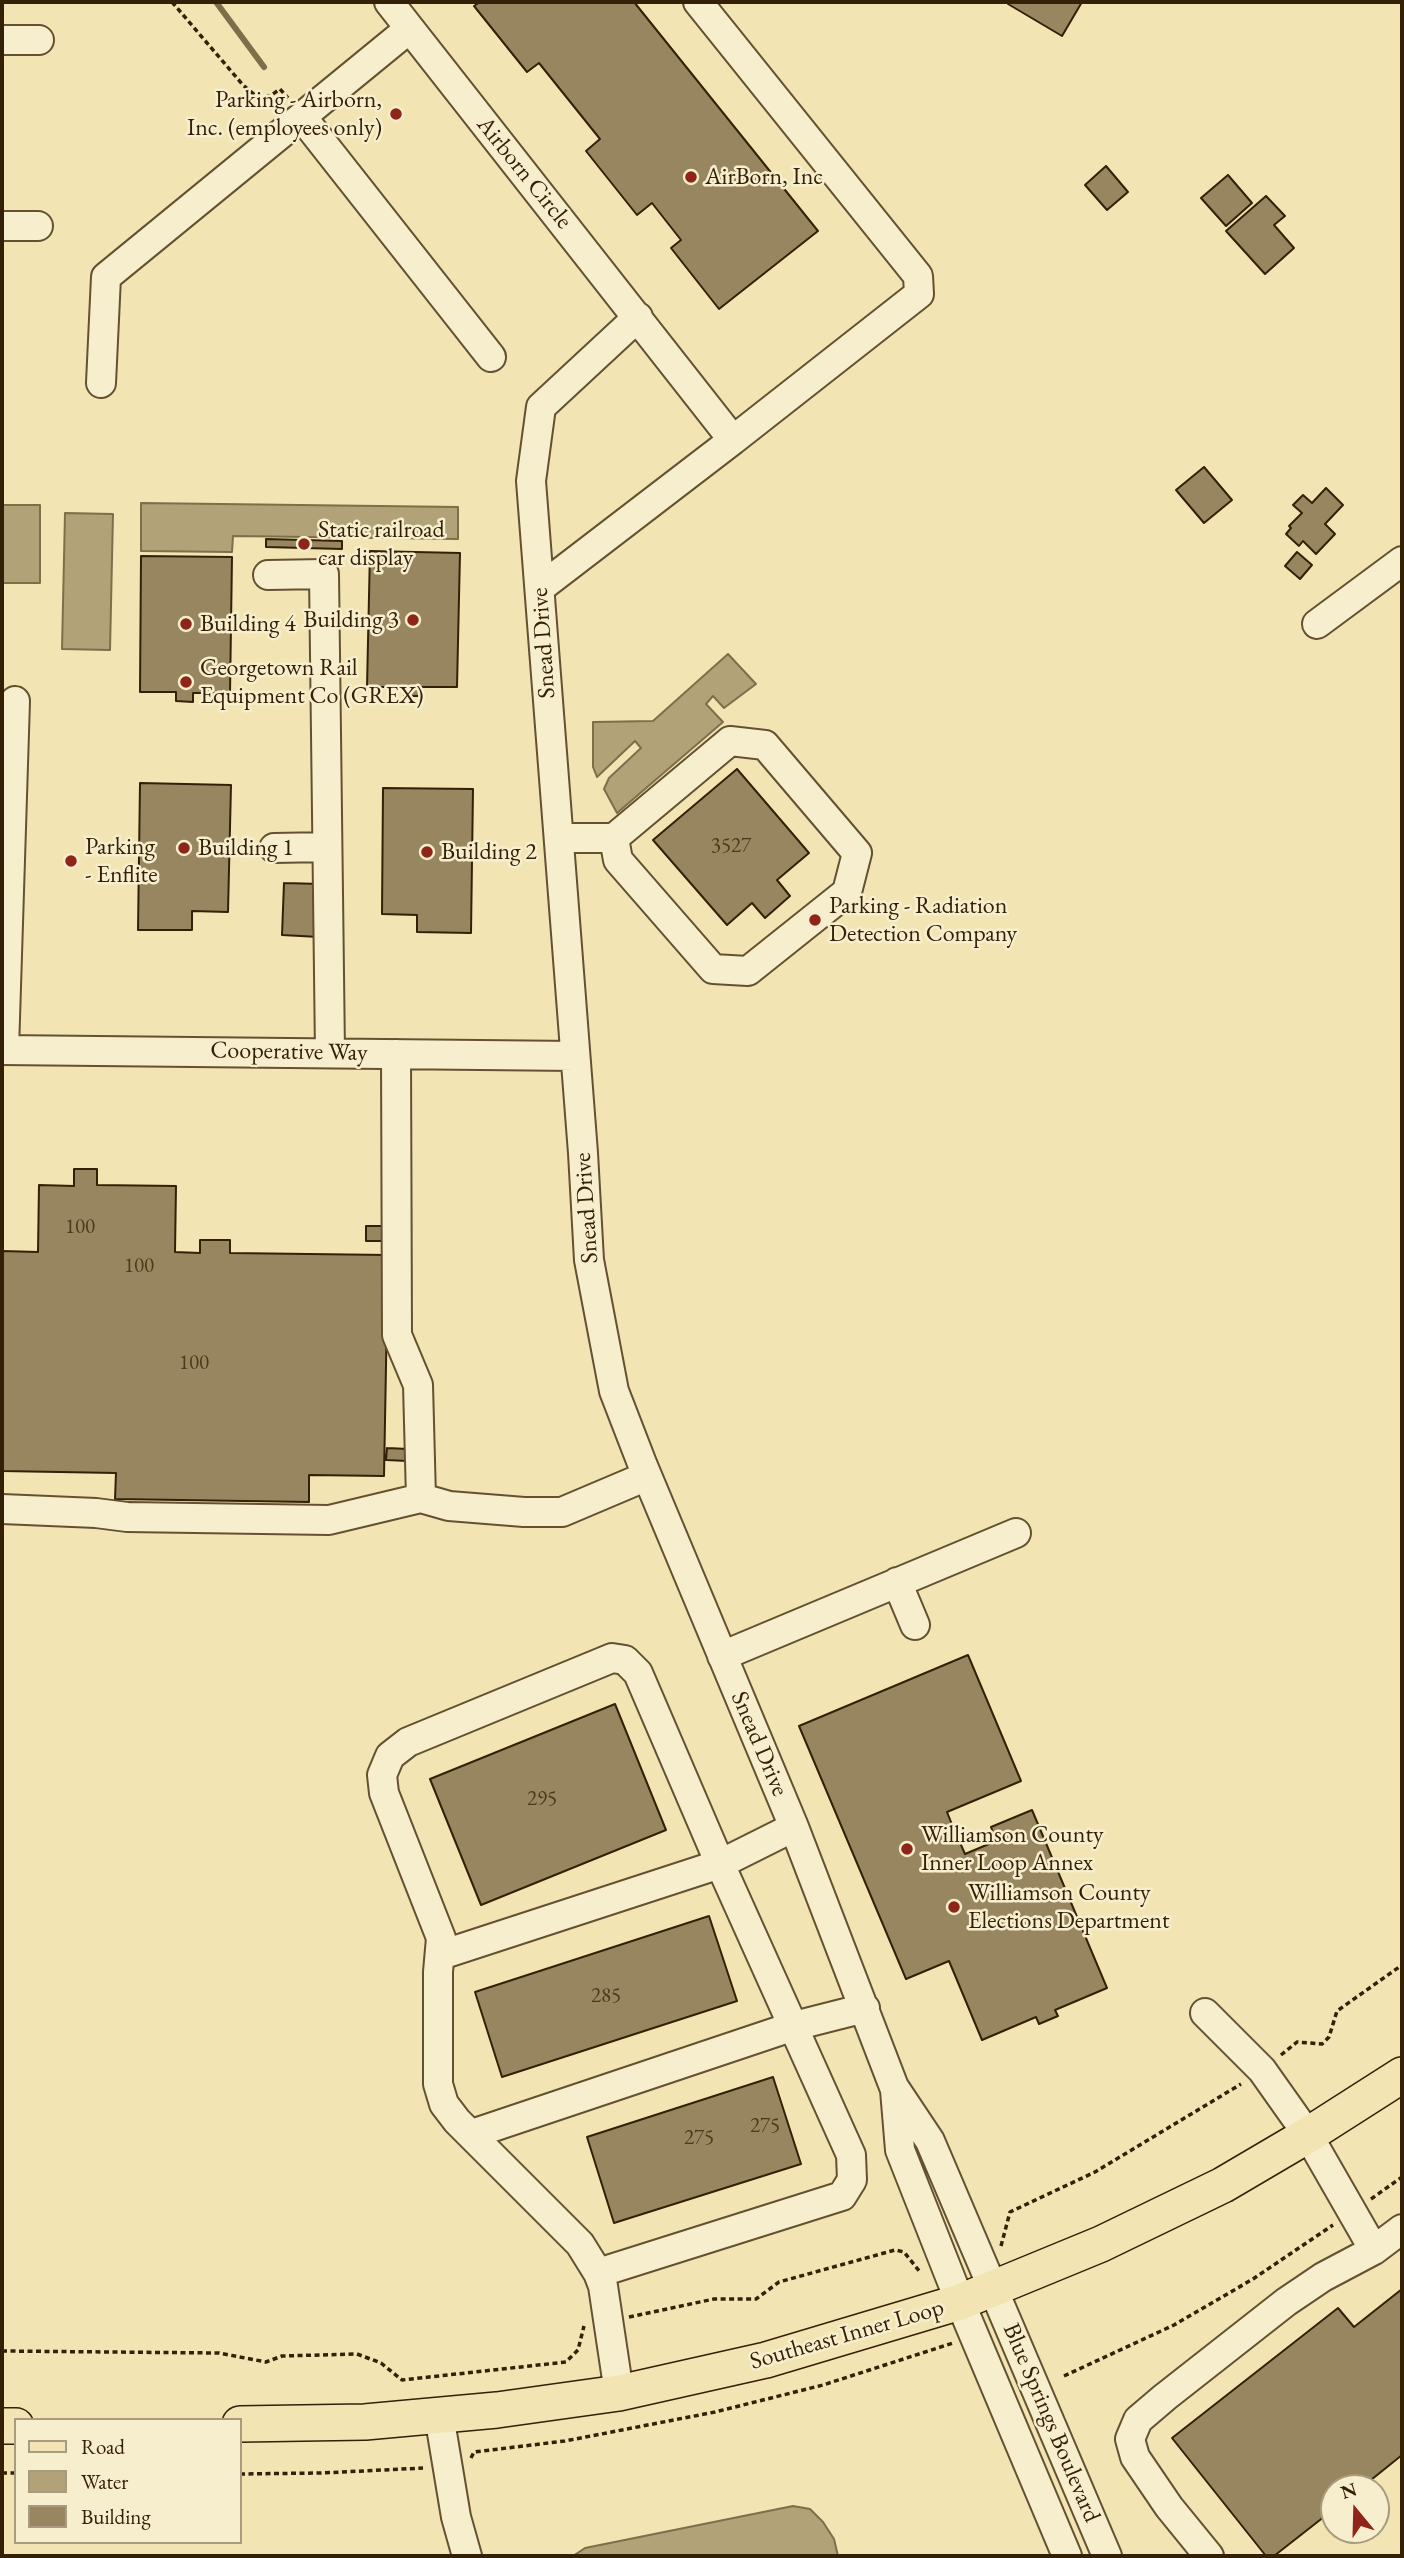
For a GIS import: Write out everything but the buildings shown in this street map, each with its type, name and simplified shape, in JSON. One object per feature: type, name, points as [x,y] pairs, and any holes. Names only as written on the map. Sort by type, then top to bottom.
[{"type":"main road","name":"Southeast Inner Loop","points":[[242,2424],[365,2422],[497,2410],[619,2393],[766,2360],[960,2302],[1101,2244],[1199,2196],[1308,2135],[1402,2075]]},
{"type":"street","name":"Airborn Circle","points":[[389,2],[733,440]]},
{"type":"street","points":[[540,588],[919,294],[918,275],[698,2]]},
{"type":"street","points":[[101,383],[106,277],[409,29]]},
{"type":"street","points":[[2,40],[39,40]]},
{"type":"street","points":[[302,117],[491,357]]},
{"type":"street","points":[[2,226],[38,226]]},
{"type":"street","name":"Snead Drive","points":[[638,317],[541,407],[531,481],[589,1261],[614,1391],[647,1476],[794,1827],[894,2087],[930,2141],[994,2289]]},
{"type":"street","points":[[1317,624],[1402,561]]},
{"type":"street","points":[[268,575],[324,574],[330,1053]]},
{"type":"street","points":[[3,1050],[15,701]]},
{"type":"street","points":[[559,838],[614,838],[730,741],[765,745],[857,853],[847,892],[748,971],[713,969],[618,860],[614,838]]},
{"type":"street","points":[[274,848],[327,847]]},
{"type":"street","name":"Cooperative Way","points":[[3,1050],[575,1056]]},
{"type":"street","points":[[396,1054],[397,1335],[418,1385],[421,1498]]},
{"type":"street","points":[[2,1509],[127,1517],[329,1520],[421,1498],[449,1506],[562,1512],[647,1476]]},
{"type":"street","points":[[722,1656],[1016,1532]]},
{"type":"street","points":[[897,1582],[915,1625]]},
{"type":"street","points":[[598,2273],[842,2196],[852,2180],[851,2155],[720,1864],[638,1673],[625,1660],[612,1658],[408,1742],[390,1756],[382,1775],[384,1793],[442,1938],[438,1972],[438,2084],[444,2104],[580,2244],[598,2273],[603,2286],[619,2393]]},
{"type":"street","points":[[441,1955],[720,1864],[794,1827]]},
{"type":"street","points":[[472,2134],[794,2026],[865,2008]]},
{"type":"street","points":[[1205,2013],[1259,2066],[1308,2135],[1374,2250]]},
{"type":"street","name":"Snead Drive","points":[[894,2087],[900,2150],[960,2302]]},
{"type":"street","points":[[1209,2556],[1169,2507],[1135,2457],[1130,2439],[1138,2420],[1286,2302],[1323,2277],[1374,2250],[1402,2229]]},
{"type":"street","name":"Blue Springs Boulevard","points":[[994,2289],[1107,2556]]},
{"type":"street","name":"Blue Springs Boulevard","points":[[960,2302],[1067,2556]]},
{"type":"street","points":[[439,2415],[456,2517],[467,2556]]},
{"type":"path","points":[[172,2],[243,85],[257,97],[270,96],[280,89],[302,117]]},
{"type":"path","points":[[1275,2059],[1297,2042],[1322,2044],[1329,2037],[1337,2011],[1402,1965]]},
{"type":"path","points":[[1001,2246],[1010,2212],[1095,2172],[1244,2082]]},
{"type":"path","points":[[1064,2376],[1174,2325],[1253,2279],[1402,2177]]},
{"type":"path","points":[[629,2317],[714,2299],[756,2299],[779,2282],[895,2250],[904,2252],[920,2272]]},
{"type":"path","points":[[2,2351],[219,2353],[266,2362],[282,2356],[357,2354],[381,2363],[402,2379],[566,2362],[578,2350],[585,2324]]},
{"type":"path","points":[[469,2463],[474,2452],[565,2441],[648,2426],[823,2385],[955,2342]]},
{"type":"path","points":[[242,2474],[427,2468]]},
{"type":"water","points":[[141,503],[458,507],[458,539],[233,536],[232,552],[141,551]]},
{"type":"water","points":[[2,505],[40,505],[40,583],[2,583]]},
{"type":"water","points":[[65,513],[113,514],[110,650],[62,649]]},
{"type":"water","points":[[728,654],[756,684],[724,708],[713,696],[706,704],[723,722],[617,813],[604,789],[609,778],[641,748],[635,741],[597,777],[593,767],[593,722],[653,721]]},
{"type":"water","points":[[793,2506],[810,2509],[823,2522],[834,2539],[838,2556],[573,2556],[585,2548]]},
{"type":"waterway","points":[[216,2],[264,67]]},
{"type":"place","name":"Parking - Airborn, Inc. (employees only)","points":[[396,114]]},
{"type":"place","name":"AirBorn, Inc","points":[[691,177]]},
{"type":"place","name":"Static railroad car display","points":[[304,544]]},
{"type":"place","name":"Building 3","points":[[413,620]]},
{"type":"place","name":"Building 4","points":[[186,624]]},
{"type":"place","name":"Georgetown Rail Equipment Co (GREX)","points":[[186,682]]},
{"type":"place","name":"Building 1","points":[[184,848]]},
{"type":"place","name":"Building 2","points":[[427,852]]},
{"type":"place","name":"Parking - Enflite","points":[[71,861]]},
{"type":"place","name":"Parking - Radiation Detection Company","points":[[815,920]]},
{"type":"place","name":"Williamson County Inner Loop Annex","points":[[907,1849]]},
{"type":"place","name":"Williamson County Elections Department","points":[[954,1907]]}]
